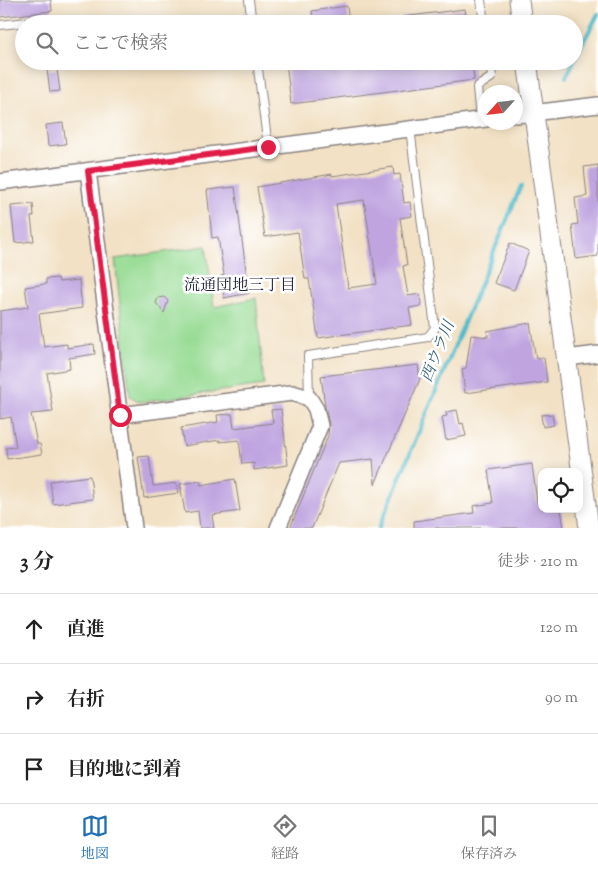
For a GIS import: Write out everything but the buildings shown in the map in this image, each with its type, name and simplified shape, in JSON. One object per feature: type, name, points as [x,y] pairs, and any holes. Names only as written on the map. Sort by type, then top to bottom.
[{"type":"street","points":[[519,0],[521,15]]},
{"type":"street","points":[[526,70],[524,114],[567,358],[589,528]]},
{"type":"street","points":[[524,114],[598,105]]},
{"type":"street","points":[[0,182],[478,120]]},
{"type":"street","points":[[88,171],[134,528]]},
{"type":"street","points":[[567,358],[598,354]]},
{"type":"street","points":[[120,415],[292,393],[309,398],[316,409],[320,426],[278,528]]},
{"type":"lane","points":[[249,0],[251,15]]},
{"type":"lane","points":[[481,0],[483,15]]},
{"type":"lane","points":[[0,25],[15,23]]},
{"type":"lane","points":[[258,70],[268,147]]},
{"type":"lane","points":[[480,85],[492,77],[491,70]]},
{"type":"lane","points":[[309,398],[308,356],[428,337],[435,328],[410,128]]},
{"type":"green space","points":[[206,246],[214,307],[256,298],[264,385],[140,402],[130,396],[115,259]]},
{"type":"waterway","name":"西ウラ川","points":[[583,43],[598,14]]},
{"type":"waterway","name":"西ウラ川","points":[[566,77],[570,70]]},
{"type":"waterway","name":"西ウラ川","points":[[379,528],[521,186]]},
{"type":"district","name":"流通団地三丁目","points":[[240,286]]},
{"type":"route","points":[[120,415],[88,171],[268,147]]}]
